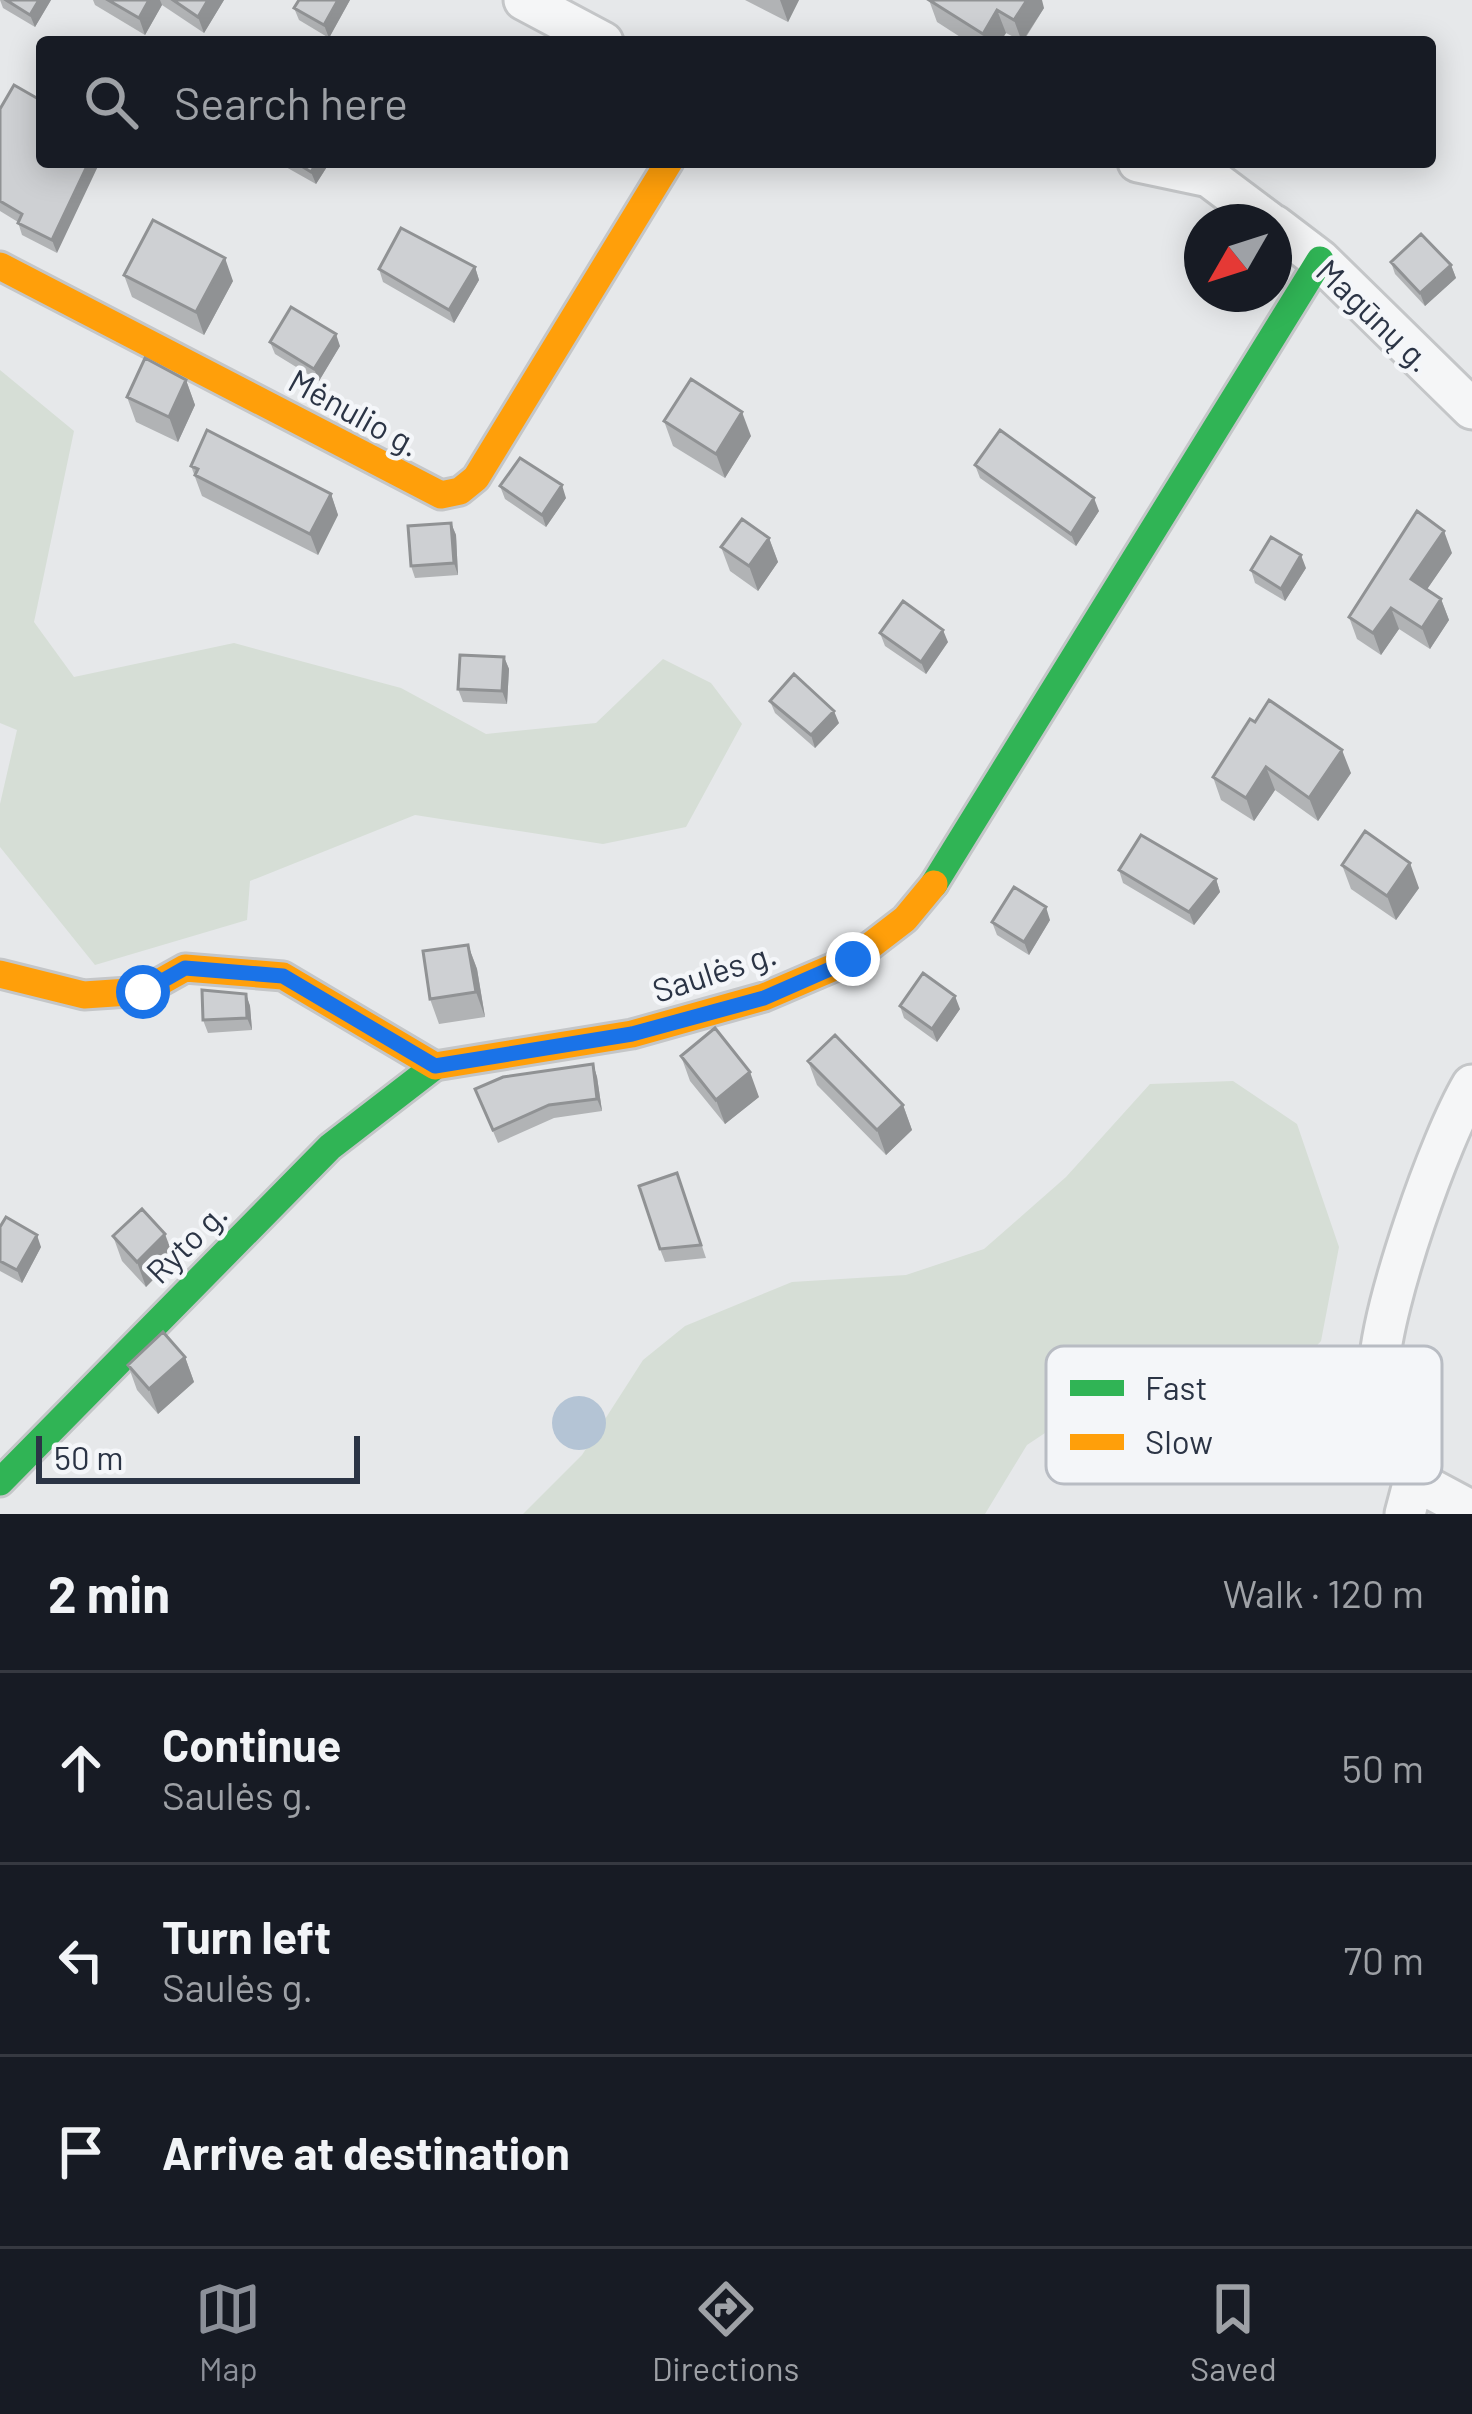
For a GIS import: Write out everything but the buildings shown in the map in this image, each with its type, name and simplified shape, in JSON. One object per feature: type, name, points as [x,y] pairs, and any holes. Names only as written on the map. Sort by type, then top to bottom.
[{"type":"street","points":[[524,0],[592,36]]},
{"type":"street","name":"Mėnulio g.","points":[[0,266],[441,495],[460,491],[476,478],[665,168]]},
{"type":"street","name":"Magūnų g.","points":[[1168,168],[1209,176],[1246,204]]},
{"type":"street","name":"Magūnų g.","points":[[1292,239],[1320,260],[1472,409]]},
{"type":"street","name":"Saulės g.","points":[[435,1066],[632,1034],[764,998],[853,959],[905,919],[951,862],[1320,260]]},
{"type":"street","points":[[0,974],[84,994],[143,992],[185,968],[283,976],[435,1066]]},
{"type":"street","name":"Ryto g.","points":[[0,1482],[329,1147],[435,1066]]},
{"type":"street","points":[[1384,1346],[1403,1258],[1472,1085]]},
{"type":"street","points":[[1410,1497],[1472,1511]]},
{"type":"shaded area","points":[[0,370],[74,431],[34,622],[74,677],[234,643],[401,688],[486,734],[596,723],[663,659],[711,683],[742,724],[686,827],[603,844],[415,815],[250,881],[247,920],[95,965],[0,847],[0,804],[17,730],[0,723]]},
{"type":"shaded area","points":[[1233,1081],[1297,1124],[1339,1247],[1316,1346],[1046,1346],[1046,1432],[1027,1445],[985,1514],[523,1514],[582,1455],[643,1360],[685,1326],[792,1282],[906,1275],[984,1249],[1066,1177],[1150,1084]]},
{"type":"water","points":[[579,1396],[598,1404],[606,1423],[598,1442],[579,1450],[560,1442],[552,1423],[560,1404]]},
{"type":"traffic: fast","points":[[934,884],[1320,260]]},
{"type":"traffic: fast","points":[[0,1482],[330,1147],[435,1066]]},
{"type":"traffic: slow","points":[[0,266],[441,495],[460,491],[476,478],[665,168]]},
{"type":"traffic: slow","points":[[0,974],[84,995],[144,991],[185,968],[283,976],[435,1066],[632,1034],[764,997],[853,959],[905,919],[934,884]]},
{"type":"route","points":[[143,992],[185,968],[283,976],[435,1066],[632,1034],[764,998],[853,959]]}]
